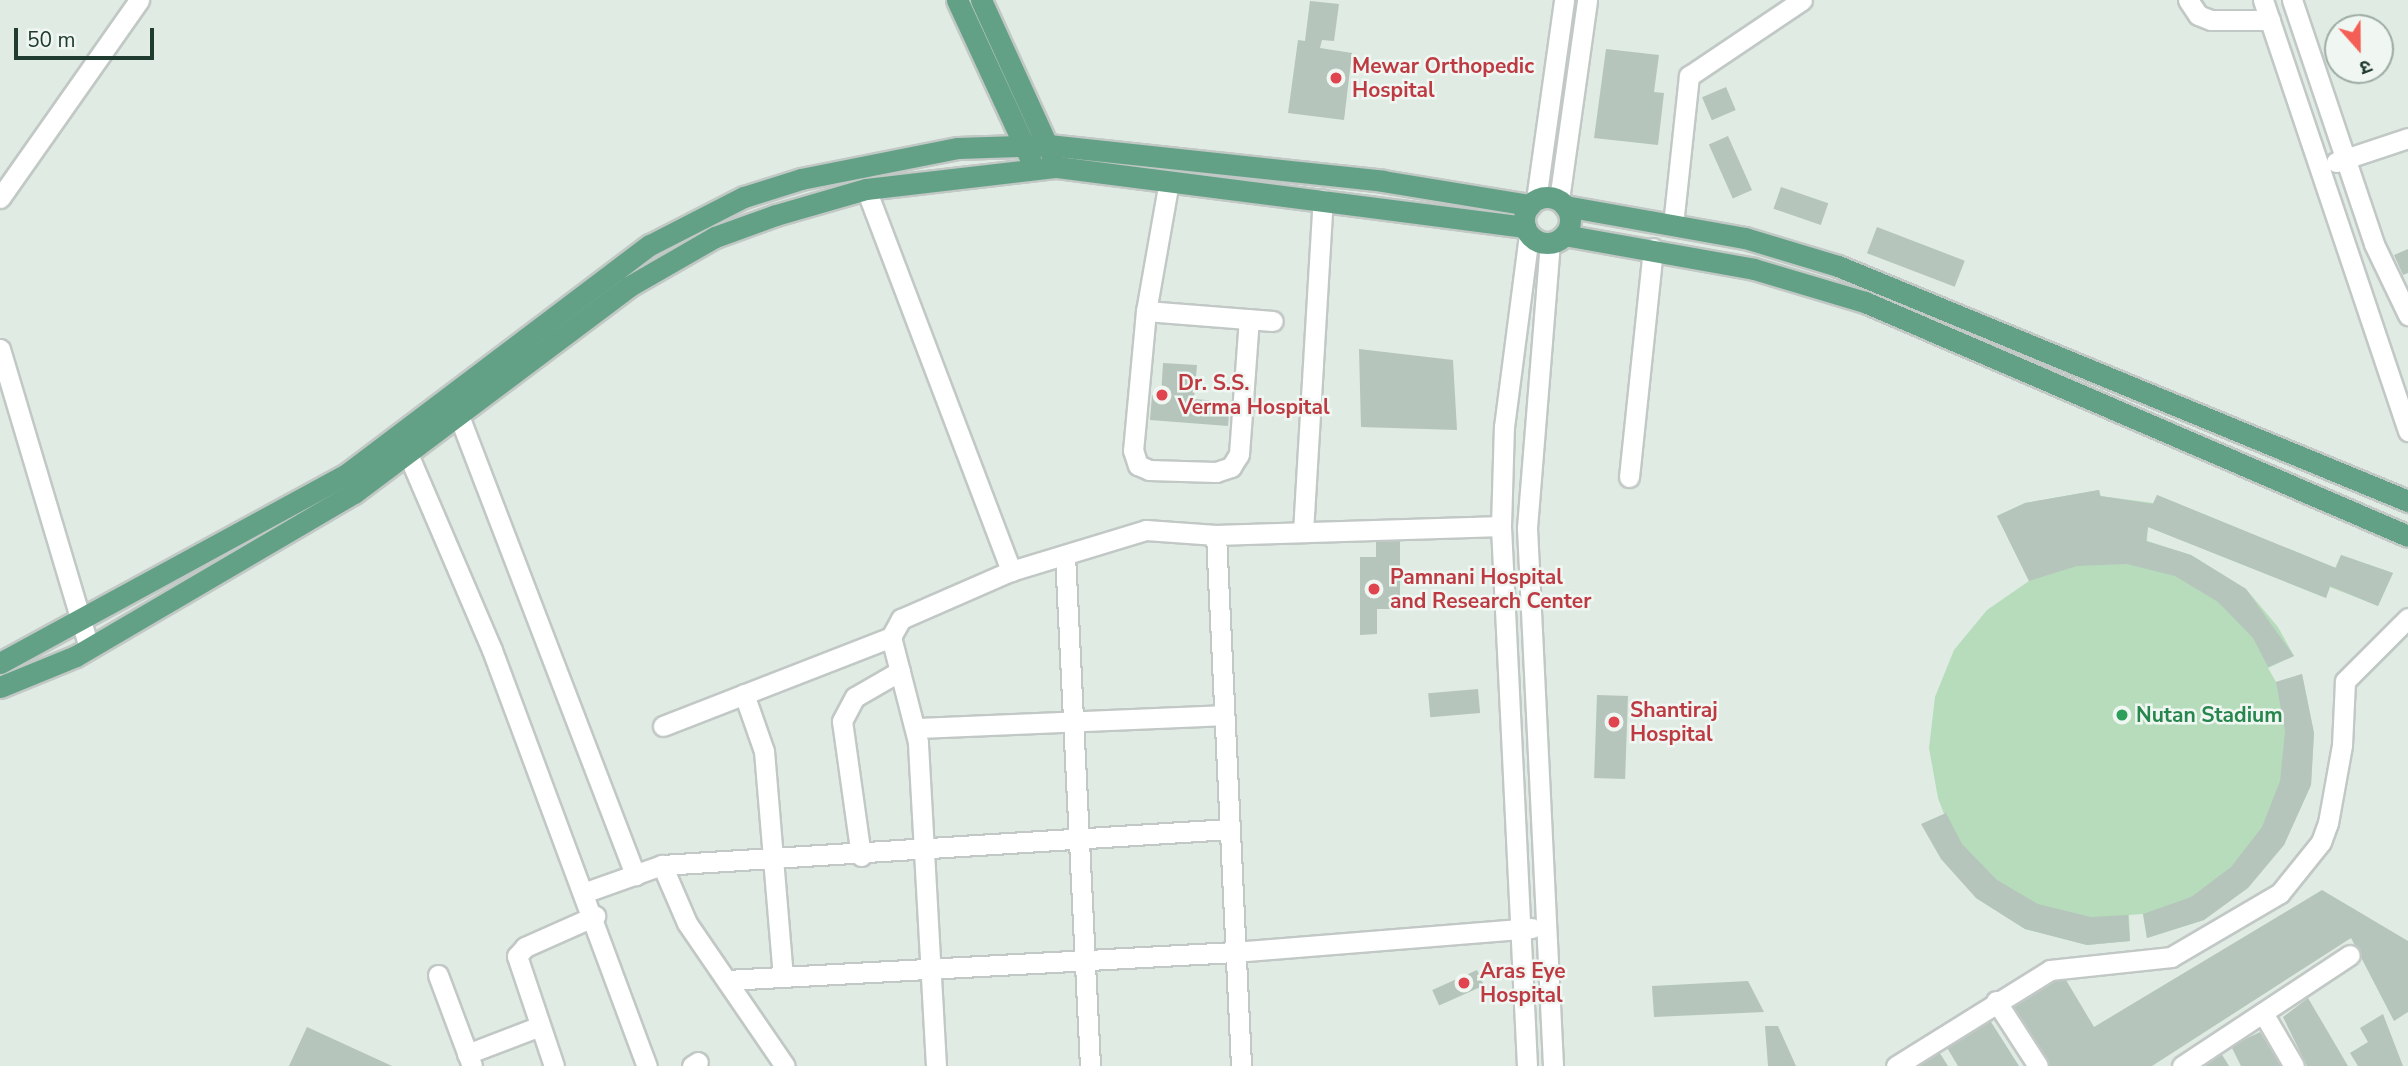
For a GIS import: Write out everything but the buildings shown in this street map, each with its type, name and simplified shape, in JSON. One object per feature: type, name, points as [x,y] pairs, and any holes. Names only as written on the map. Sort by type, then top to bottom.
[{"type":"main road","points":[[957,0],[1034,169]]},
{"type":"main road","points":[[981,0],[1057,167]]},
{"type":"main road","points":[[0,663],[348,473],[614,271],[702,216],[744,197],[852,165],[958,148],[1048,145],[1383,181],[1533,202],[1562,203],[1745,238],[1838,266],[2408,501]]},
{"type":"main road","points":[[0,687],[89,648],[354,493],[628,287],[715,237],[866,189],[1057,167],[1323,200],[1527,230],[1557,238],[1653,248],[1754,269],[1865,302],[2408,536]]},
{"type":"main road","points":[[1527,230],[1533,202]]},
{"type":"main road","points":[[1557,238],[1570,220],[1562,203]]},
{"type":"street","points":[[0,198],[139,0]]},
{"type":"street","points":[[1533,202],[1564,0]]},
{"type":"street","points":[[1562,203],[1587,0]]},
{"type":"street","points":[[1673,225],[1689,76],[1802,0]]},
{"type":"street","points":[[2188,0],[2198,15],[2211,20],[2270,20]]},
{"type":"street","points":[[2263,0],[2408,431]]},
{"type":"street","points":[[2292,0],[2374,244],[2408,315]]},
{"type":"street","points":[[2320,168],[2408,138]]},
{"type":"street","points":[[1169,181],[1146,311],[1133,450],[1138,465],[1149,470],[1216,472],[1231,467],[1239,454],[1249,319]]},
{"type":"street","points":[[866,189],[1010,571]]},
{"type":"street","points":[[1303,532],[1323,200]]},
{"type":"street","points":[[1527,230],[1504,427],[1501,526],[1527,1066]]},
{"type":"street","points":[[1553,1066],[1527,528],[1557,238]]},
{"type":"street","points":[[1629,477],[1653,248]]},
{"type":"street","points":[[1146,311],[1273,321]]},
{"type":"street","points":[[0,349],[89,648]]},
{"type":"street","points":[[458,416],[635,875]]},
{"type":"street","points":[[408,454],[586,892],[647,1066]]},
{"type":"street","points":[[663,726],[891,637],[901,619],[1010,571],[1146,530],[1216,535],[1501,526]]},
{"type":"street","points":[[1216,535],[1241,1066]]},
{"type":"street","points":[[1065,555],[1090,1066]]},
{"type":"street","points":[[1896,1066],[1996,1001],[2066,964],[2181,953],[2280,893],[2321,842],[2328,823],[2343,745],[2345,681],[2408,618]]},
{"type":"street","points":[[891,637],[916,727],[936,1066]]},
{"type":"street","points":[[861,856],[842,721],[855,697],[900,671]]},
{"type":"street","points":[[744,694],[764,751],[783,976]]},
{"type":"street","points":[[916,727],[1224,715]]},
{"type":"street","points":[[586,892],[662,865],[773,862],[1229,829]]},
{"type":"street","points":[[662,865],[687,923],[785,1066]]},
{"type":"street","points":[[554,1066],[518,965],[519,951],[595,916]]},
{"type":"street","points":[[727,980],[1234,951],[1545,927]]},
{"type":"street","points":[[2182,1066],[2350,955]]},
{"type":"street","points":[[438,975],[470,1060],[540,1026]]},
{"type":"street","points":[[1996,1001],[2038,1066]]},
{"type":"street","points":[[2263,1013],[2294,1066]]},
{"type":"green space","name":"Nutan Stadium","points":[[2099,490],[2101,496],[2153,503],[2157,495],[2335,568],[2341,555],[2393,573],[2378,606],[2330,587],[2326,598],[2148,527],[2147,541],[2191,555],[2246,589],[2278,627],[2294,656],[2268,668],[2276,682],[2302,674],[2314,733],[2311,785],[2284,845],[2204,920],[2147,938],[2143,914],[2129,915],[2130,941],[2087,945],[2025,929],[1976,898],[1938,798],[1929,748],[1935,697],[1954,650],[1987,610],[2029,581],[1997,516],[2025,503]]},
{"type":"place","name":"Mewar Orthopedic Hospital","points":[[1336,78]]},
{"type":"place","name":"Dr. S.S. Verma Hospital","points":[[1162,395]]},
{"type":"place","name":"Pamnani Hospital and Research Center","points":[[1374,589]]},
{"type":"place","name":"Nutan Stadium","points":[[2122,715]]},
{"type":"place","name":"Shantiraj Hospital","points":[[1614,722]]},
{"type":"place","name":"Aras Eye Hospital","points":[[1464,983]]}]
